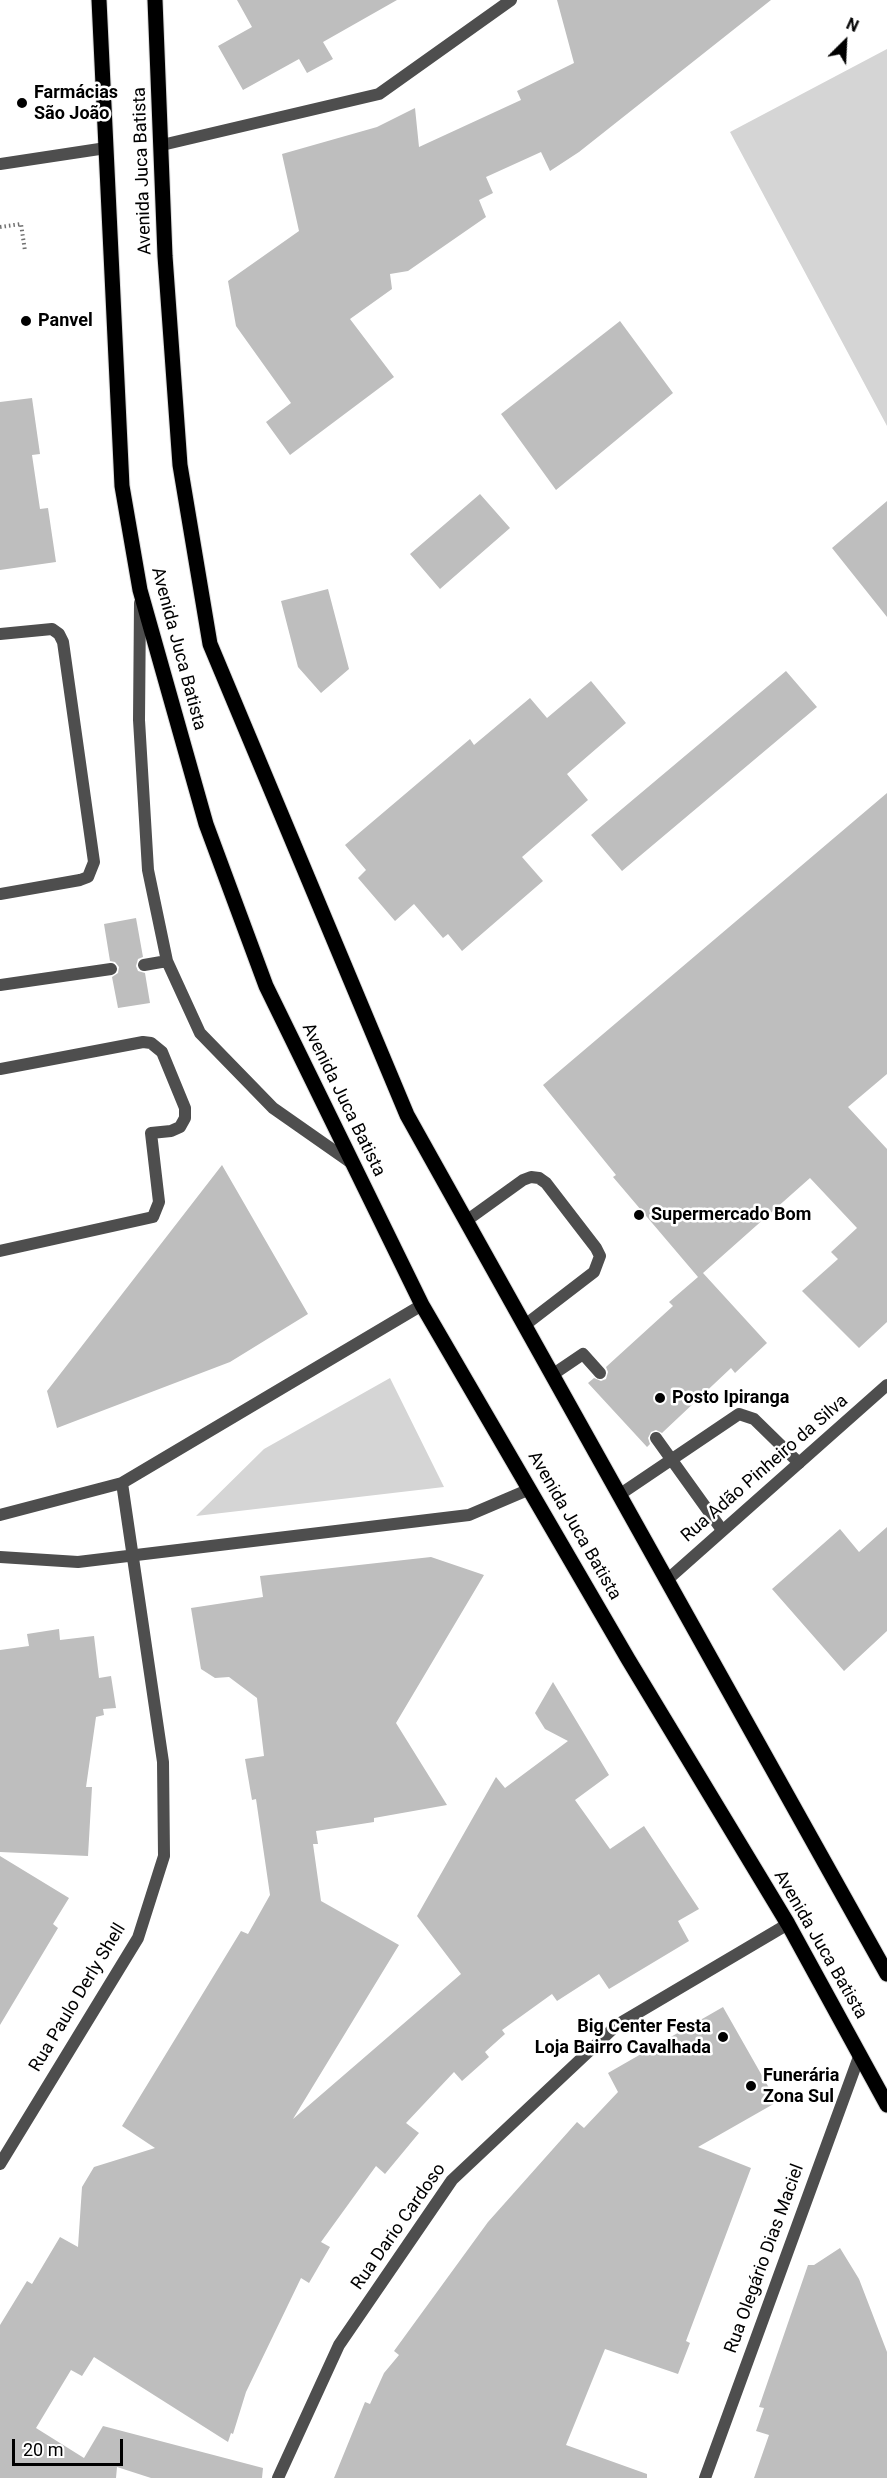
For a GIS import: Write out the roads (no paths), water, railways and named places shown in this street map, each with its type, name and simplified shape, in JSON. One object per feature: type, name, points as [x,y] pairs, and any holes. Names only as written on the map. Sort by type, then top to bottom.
[{"type":"main road","name":"Avenida Juca Batista","points":[[99,0],[122,486],[140,590],[206,824],[266,986],[422,1305],[628,1659],[788,1924],[887,2105]]},
{"type":"main road","name":"Avenida Juca Batista","points":[[155,0],[165,256],[180,465],[210,644],[407,1115],[887,1974]]},
{"type":"street","points":[[162,145],[379,94],[511,0]]},
{"type":"street","points":[[0,164],[106,148]]},
{"type":"street","points":[[140,590],[140,720],[148,870],[167,961],[200,1033],[273,1108],[353,1164]]},
{"type":"street","points":[[0,634],[52,629],[59,634],[63,642],[94,862],[88,877],[80,880],[0,894]]},
{"type":"street","points":[[144,964],[167,961]]},
{"type":"street","points":[[0,985],[111,969]]},
{"type":"street","points":[[0,1069],[151,1043],[162,1052],[184,1108],[185,1118],[180,1126],[171,1131],[151,1133],[159,1202],[153,1217],[0,1251]]},
{"type":"street","points":[[466,1221],[523,1180],[531,1177],[539,1178],[546,1183],[596,1248],[600,1256],[594,1272],[525,1325]]},
{"type":"street","points":[[0,1515],[122,1483],[422,1305]]},
{"type":"street","points":[[552,1375],[583,1354],[600,1372]]},
{"type":"street","name":"Rua Adão Pinheiro da Silva","points":[[667,1580],[887,1385]]},
{"type":"street","points":[[619,1495],[739,1414],[754,1419],[799,1462]]},
{"type":"street","points":[[656,1438],[722,1530]]},
{"type":"street","name":"Rua Paulo Derly Shell","points":[[0,2164],[138,1938],[164,1856],[163,1762],[122,1483]]},
{"type":"street","points":[[0,1557],[78,1562],[469,1515],[530,1489]]},
{"type":"street","name":"Rua Dario Cardoso","points":[[278,2478],[339,2344],[452,2180],[617,2025],[788,1924]]},
{"type":"street","name":"Rua Olegário Dias Maciel","points":[[705,2478],[860,2054]]},
{"type":"place","name":"Farmácias São João","points":[[22,103]]},
{"type":"place","name":"Panvel","points":[[26,321]]},
{"type":"place","name":"Supermercado Bom","points":[[639,1215]]},
{"type":"place","name":"Posto Ipiranga","points":[[660,1398]]},
{"type":"place","name":"Big Center Festa Loja Bairro Cavalhada","points":[[723,2037]]},
{"type":"place","name":"Funerária Zona Sul","points":[[751,2086]]}]
